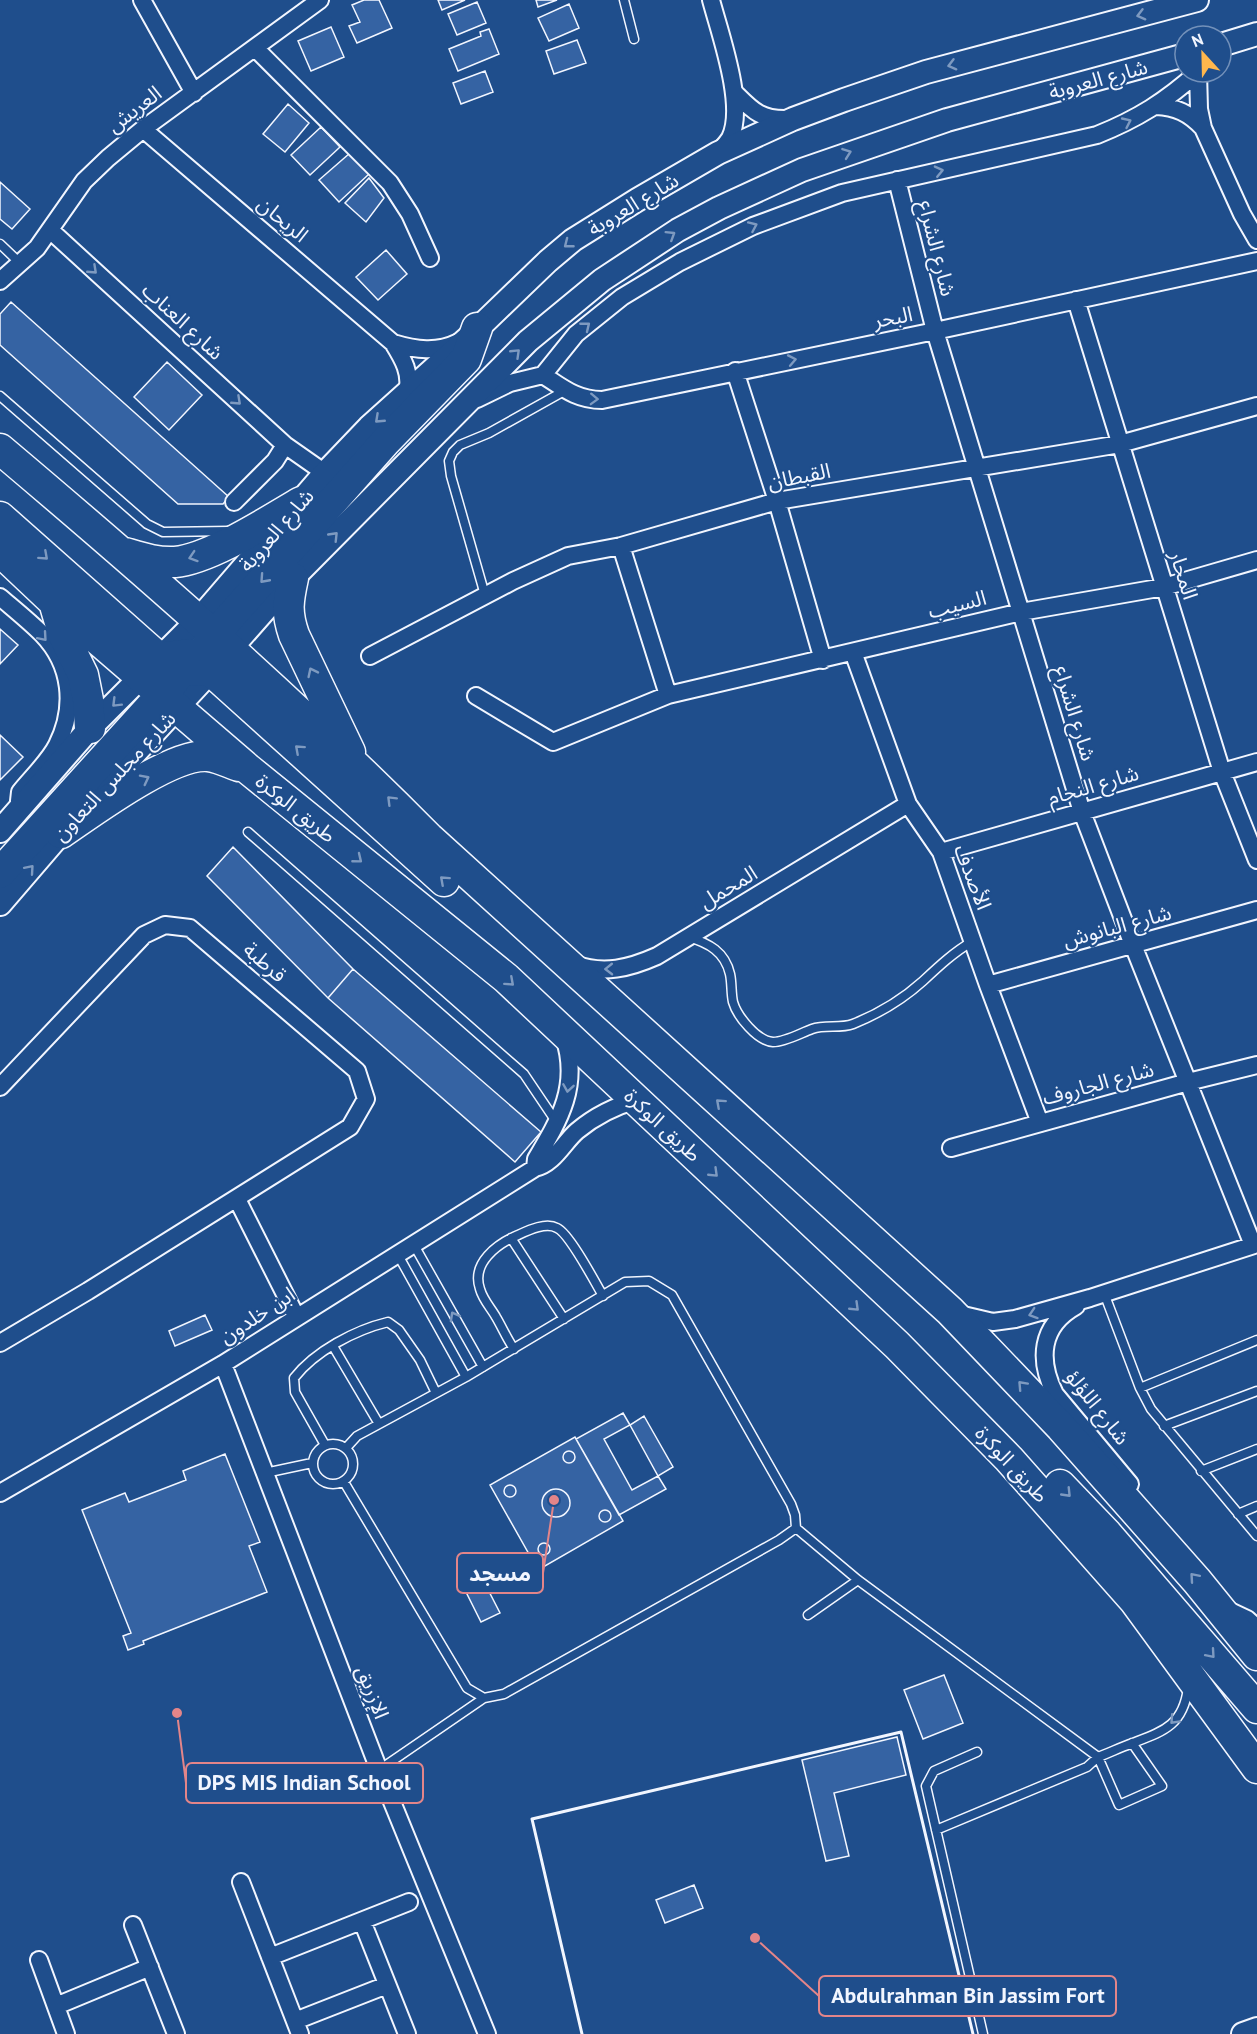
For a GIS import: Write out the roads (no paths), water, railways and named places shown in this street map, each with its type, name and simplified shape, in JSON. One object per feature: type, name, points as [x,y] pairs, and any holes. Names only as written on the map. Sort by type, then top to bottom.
[{"type":"highway","points":[[0,873],[385,442],[466,359],[472,333]]},
{"type":"highway","name":"طريق الوكرة","points":[[0,449],[119,552],[189,663],[248,769],[506,978],[897,1345],[1009,1459],[1134,1600],[1257,1768]]},
{"type":"highway","points":[[119,552],[155,561],[177,562],[207,552],[253,530],[301,502]]},
{"type":"highway","points":[[0,517],[189,663],[833,1231],[903,1269]]},
{"type":"highway","name":"طريق الوكرة","points":[[0,551],[54,602],[189,663],[354,763],[429,838],[950,1311],[1061,1427],[1167,1547],[1257,1655]]},
{"type":"highway","points":[[293,578],[287,602],[294,635],[354,763]]},
{"type":"highway","points":[[54,602],[64,636],[83,675],[88,699],[90,728]]},
{"type":"highway","points":[[61,833],[118,794],[180,761],[208,756],[248,769]]},
{"type":"highway","points":[[897,1345],[982,1404],[1107,1534],[1257,1708]]},
{"type":"street","points":[[142,0],[194,93]]},
{"type":"street","name":"العريش","points":[[0,280],[37,248],[84,181],[108,158],[143,129],[255,48],[303,5],[320,0]]},
{"type":"street","points":[[711,0],[735,93],[735,116],[730,137],[718,153]]},
{"type":"street","name":"شارع العروبة","points":[[189,663],[301,502],[325,474],[369,427],[573,240],[718,153],[793,119],[926,72],[1197,0]]},
{"type":"street","points":[[1233,43],[1257,34]]},
{"type":"street","points":[[255,48],[390,183],[410,214],[430,258]]},
{"type":"street","name":"شارع العروبة","points":[[189,663],[293,578],[528,341],[583,295],[640,254],[718,208],[802,170],[947,120],[1173,58]]},
{"type":"street","name":"شارع العروبة","points":[[454,414],[488,392],[530,376],[543,375],[576,334],[622,297],[680,262],[753,226],[842,193],[1097,135],[1122,125],[1156,106],[1184,84]]},
{"type":"street","points":[[1198,84],[1199,109],[1203,128],[1242,214],[1257,240]]},
{"type":"street","points":[[735,93],[751,109],[771,120],[793,119]]},
{"type":"street","points":[[1156,106],[1183,111],[1203,128]]},
{"type":"street","name":"الريحان","points":[[143,129],[393,343],[406,369],[409,383],[407,393]]},
{"type":"street","name":"شارع الشراع","points":[[897,180],[935,331],[1082,812],[1133,945],[1255,1244]]},
{"type":"street","name":"شارع العناب","points":[[50,230],[285,445],[325,474]]},
{"type":"street","name":"البحر","points":[[543,375],[588,400],[602,400],[1257,261]]},
{"type":"street","name":"المحار","points":[[1076,300],[1222,772],[1257,860]]},
{"type":"street","name":"الريحان","points":[[393,343],[412,349],[431,350],[450,346],[472,333]]},
{"type":"street","points":[[735,371],[777,501],[823,660]]},
{"type":"street","name":"القبطان","points":[[370,656],[485,595],[568,556],[621,546],[777,501],[1120,444],[1257,406]]},
{"type":"street","name":"طريق الوكرة","points":[[0,432],[46,488]]},
{"type":"street","points":[[234,502],[276,462],[285,445]]},
{"type":"street","points":[[621,546],[668,695]]},
{"type":"street","name":"السيب","points":[[476,696],[554,742],[668,695],[1021,612],[1164,587],[1257,560]]},
{"type":"street","points":[[0,597],[43,635],[62,663],[69,690],[68,718],[56,746],[20,792],[18,812]]},
{"type":"street","name":"الأصدف","points":[[853,652],[908,804],[941,852],[1040,1123]]},
{"type":"street","points":[[0,831],[90,728],[189,663]]},
{"type":"street","name":"شارع مجلس التعاون","points":[[0,904],[61,833],[189,663]]},
{"type":"street","name":"شارع النحام","points":[[941,852],[1257,762]]},
{"type":"street","name":"المحمل","points":[[560,958],[584,967],[609,970],[634,966],[657,956],[908,804]]},
{"type":"street","name":"شارع البانوش","points":[[988,985],[1257,910]]},
{"type":"street","name":"قرطبة","points":[[0,1087],[144,935],[165,925],[190,928],[357,1071],[366,1099],[350,1127],[88,1291],[0,1343]]},
{"type":"street","points":[[535,1168],[536,1159],[565,1106],[569,1087],[568,1049],[562,1031]]},
{"type":"street","name":"شارع الجاروف","points":[[951,1148],[1257,1065]]},
{"type":"street","name":"ابن خلدون","points":[[0,1493],[223,1364],[296,1316],[545,1164],[588,1122],[620,1105],[637,1100]]},
{"type":"street","points":[[237,1199],[296,1316]]},
{"type":"street","name":"شارع اللؤلؤ","points":[[950,1311],[982,1320],[1015,1319],[1097,1296],[1255,1244]]},
{"type":"street","name":"شارع اللؤلؤ","points":[[1097,1296],[1060,1316],[1052,1327],[1046,1339],[1044,1351],[1047,1377],[1055,1394],[1148,1504],[1167,1547]]},
{"type":"street","name":"الإزريق","points":[[223,1364],[379,1770],[487,2034]]},
{"type":"street","points":[[1216,1604],[1247,1619],[1257,1628]]},
{"type":"street","points":[[241,1882],[297,2028],[387,1985]]},
{"type":"street","points":[[270,1957],[409,1902]]},
{"type":"street","points":[[362,1921],[407,2034]]},
{"type":"street","points":[[133,1925],[176,2034]]},
{"type":"street","points":[[39,1960],[66,2034]]},
{"type":"street","points":[[56,2006],[150,1967]]},
{"type":"street","points":[[1243,2034],[1257,2029]]},
{"type":"lane","points":[[624,0],[634,39]]},
{"type":"lane","points":[[0,244],[20,263]]},
{"type":"lane","points":[[485,595],[451,476],[449,461],[453,452],[460,445],[489,433],[567,390]]},
{"type":"lane","points":[[0,396],[147,524],[163,532],[253,530]]},
{"type":"lane","points":[[248,832],[524,1074],[557,1123]]},
{"type":"lane","points":[[688,937],[702,941],[719,952],[730,973],[732,998],[739,1017],[766,1041],[775,1042],[817,1027],[849,1026],[877,1012],[896,1002],[957,950],[973,941]]},
{"type":"lane","points":[[514,1349],[479,1288],[478,1276],[482,1262],[511,1238],[547,1225],[558,1228],[575,1249],[603,1296]]},
{"type":"lane","points":[[511,1238],[564,1319]]},
{"type":"lane","points":[[414,1245],[483,1367]]},
{"type":"lane","points":[[398,1255],[466,1377]]},
{"type":"lane","points":[[346,1448],[357,1436],[466,1377],[625,1282],[649,1281],[672,1295],[791,1504],[796,1528],[858,1580],[1098,1757],[1119,1805],[1162,1786],[1132,1743]]},
{"type":"lane","points":[[1097,1296],[1151,1409],[1257,1536]]},
{"type":"lane","points":[[325,1445],[295,1392],[294,1378],[302,1367],[333,1346],[378,1324],[388,1322],[399,1330],[420,1360],[436,1393]]},
{"type":"lane","points":[[1140,1388],[1257,1340]]},
{"type":"lane","points":[[333,1346],[379,1424]]},
{"type":"lane","points":[[1164,1426],[1257,1391]]},
{"type":"lane","points":[[336,1444],[346,1448],[353,1459],[352,1472],[344,1482],[333,1485],[322,1482],[314,1474],[312,1463],[316,1452],[325,1445],[336,1444]]},
{"type":"lane","points":[[1201,1471],[1257,1449]]},
{"type":"lane","points":[[265,1473],[312,1463]]},
{"type":"lane","points":[[344,1482],[467,1688],[484,1698]]},
{"type":"lane","points":[[1238,1514],[1257,1506]]},
{"type":"lane","points":[[379,1770],[484,1698],[504,1694],[779,1540],[796,1528]]},
{"type":"lane","points":[[808,1615],[858,1580]]},
{"type":"lane","points":[[936,1830],[1088,1767],[1098,1757],[1154,1736],[1173,1723],[1185,1703],[1188,1675]]},
{"type":"lane","points":[[977,1752],[934,1771],[926,1786],[982,2034]]},
{"type":"place","name":"مسجد","points":[[554,1500]]},
{"type":"place","name":"DPS MIS Indian School","points":[[177,1713]]},
{"type":"place","name":"Abdulrahman Bin Jassim Fort","points":[[755,1938]]}]
